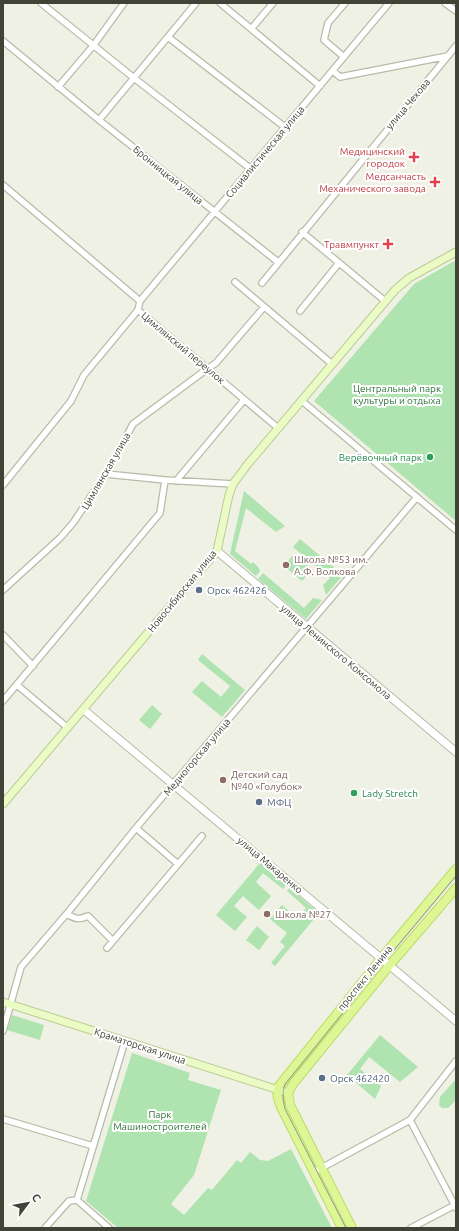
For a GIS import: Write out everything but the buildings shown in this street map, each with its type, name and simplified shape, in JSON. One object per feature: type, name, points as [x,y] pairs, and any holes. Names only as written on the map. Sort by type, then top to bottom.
[{"type":"main road","name":"Новосибирская улица","points":[[3,804],[217,551],[229,495],[233,484],[247,465],[395,290],[409,278],[456,252]]},
{"type":"main road","name":"проспект Ленина","points":[[277,1090],[322,1031],[456,869]]},
{"type":"main road","name":"проспект Ленина","points":[[288,1093],[293,1084],[389,966],[456,888]]},
{"type":"main road","name":"Краматорская улица","points":[[3,1002],[288,1093]]},
{"type":"main road","points":[[277,1090],[279,1101],[293,1121],[350,1227]]},
{"type":"main road","points":[[288,1093],[293,1121]]},
{"type":"main road","points":[[318,1170],[342,1228]]},
{"type":"street","points":[[41,3],[93,46],[252,169]]},
{"type":"street","points":[[58,87],[93,46],[124,3]]},
{"type":"street","points":[[99,120],[196,3]]},
{"type":"street","points":[[220,3],[252,28],[320,86]]},
{"type":"street","points":[[252,28],[273,3]]},
{"type":"street","points":[[344,57],[324,40],[328,23],[345,3]]},
{"type":"street","name":"Социалистическая улица","points":[[140,301],[252,169],[388,3]]},
{"type":"street","points":[[445,3],[456,12]]},
{"type":"street","points":[[168,37],[286,128]]},
{"type":"street","name":"Бронницкая улица","points":[[3,41],[99,120],[278,262]]},
{"type":"street","name":"улица Чехова","points":[[262,283],[302,232],[456,46]]},
{"type":"street","points":[[333,71],[340,76],[448,56]]},
{"type":"street","points":[[3,180],[4,186]]},
{"type":"street","name":"Цимлянский переулок","points":[[4,186],[140,301],[138,310],[278,428]]},
{"type":"street","points":[[302,232],[385,301]]},
{"type":"street","points":[[300,311],[339,263]]},
{"type":"street","points":[[234,282],[332,364]]},
{"type":"street","name":"Цимлянская улица","points":[[3,590],[60,538],[81,513],[106,474],[133,424],[216,363],[264,307]]},
{"type":"street","points":[[3,485],[71,401],[84,375],[138,310]]},
{"type":"street","points":[[176,481],[244,400]]},
{"type":"street","points":[[302,400],[456,530]]},
{"type":"street","points":[[106,474],[176,481],[233,484]]},
{"type":"street","points":[[4,698],[17,685],[160,513],[165,480]]},
{"type":"street","name":"Медногорская улица","points":[[3,1031],[21,967],[67,914],[136,828],[417,497]]},
{"type":"street","name":"улица Ленинского Комсомола","points":[[217,551],[456,752]]},
{"type":"street","points":[[3,635],[33,666]]},
{"type":"street","points":[[17,685],[68,728]]},
{"type":"street","name":"улица Макаренко","points":[[84,710],[456,1021]]},
{"type":"street","points":[[136,828],[178,864]]},
{"type":"street","points":[[107,948],[202,836]]},
{"type":"street","points":[[448,878],[456,884]]},
{"type":"street","points":[[67,914],[75,919],[82,919],[88,916],[113,941]]},
{"type":"street","points":[[349,998],[358,1004]]},
{"type":"street","points":[[322,1031],[331,1037]]},
{"type":"street","points":[[77,1200],[125,1041]]},
{"type":"street","points":[[318,1170],[410,1120],[456,1061]]},
{"type":"street","points":[[3,1119],[93,1146]]},
{"type":"street","points":[[410,1120],[455,1207],[412,1228]]},
{"type":"street","points":[[45,1228],[69,1201],[77,1200],[109,1228]]},
{"type":"green space","name":"Центральный парк культуры и отдыха","points":[[456,260],[456,521],[314,401],[414,284]]},
{"type":"green space","points":[[244,491],[285,526],[276,532],[246,508],[235,551],[251,564],[253,562],[259,568],[260,571],[256,576],[230,554]]},
{"type":"green space","points":[[300,539],[343,575],[326,595],[323,585],[330,578],[293,547]]},
{"type":"green space","points":[[294,554],[312,569],[302,581],[284,566]]},
{"type":"green space","points":[[263,573],[304,608],[313,598],[322,600],[306,619],[258,579]]},
{"type":"green space","points":[[202,654],[245,690],[222,717],[192,692],[202,681],[221,697],[230,686],[198,660]]},
{"type":"green space","points":[[152,705],[162,714],[150,729],[139,720]]},
{"type":"green space","points":[[260,863],[286,885],[283,889],[263,873],[256,882],[271,896],[259,910],[243,896],[234,906],[247,917],[235,931],[216,915]]},
{"type":"green space","points":[[289,888],[319,913],[275,966],[271,963],[285,946],[280,942],[287,933],[270,919],[282,905],[297,918],[306,908],[287,891]]},
{"type":"green space","points":[[257,926],[269,937],[259,950],[246,940]]},
{"type":"green space","points":[[12,1015],[44,1025],[40,1040],[7,1030]]},
{"type":"green space","points":[[380,1035],[418,1067],[400,1082],[369,1057],[360,1069],[381,1086],[375,1099],[347,1075]]},
{"type":"green space","name":"Парк Машиностроителей","points":[[132,1053],[190,1073],[188,1080],[221,1090],[194,1175],[171,1204],[184,1215],[208,1188],[212,1190],[237,1160],[241,1163],[250,1152],[260,1160],[268,1161],[291,1149],[332,1228],[118,1228],[86,1201]]},
{"type":"green space","points":[[456,1079],[456,1100],[448,1108],[442,1108],[439,1105],[440,1097]]},
{"type":"tram line","points":[[346,1228],[285,1109],[283,1090],[285,1084],[456,876]]},
{"type":"place","name":"Медицинский городок","points":[[414,157]]},
{"type":"place","name":"Медсанчасть Механического завода","points":[[435,182]]},
{"type":"place","name":"Травмпункт","points":[[388,244]]},
{"type":"place","name":"Верёвочный парк","points":[[430,457]]},
{"type":"place","name":"Школа №53 им. А.Ф. Волкова","points":[[286,565]]},
{"type":"place","name":"Орск 462426","points":[[199,590]]},
{"type":"place","name":"Детский сад №40 «Голубок»","points":[[223,780]]},
{"type":"place","name":"Lady Stretch","points":[[354,793]]},
{"type":"place","name":"МФЦ","points":[[259,802]]},
{"type":"place","name":"Школа №27","points":[[267,914]]},
{"type":"place","name":"Орск 462420","points":[[322,1078]]}]
